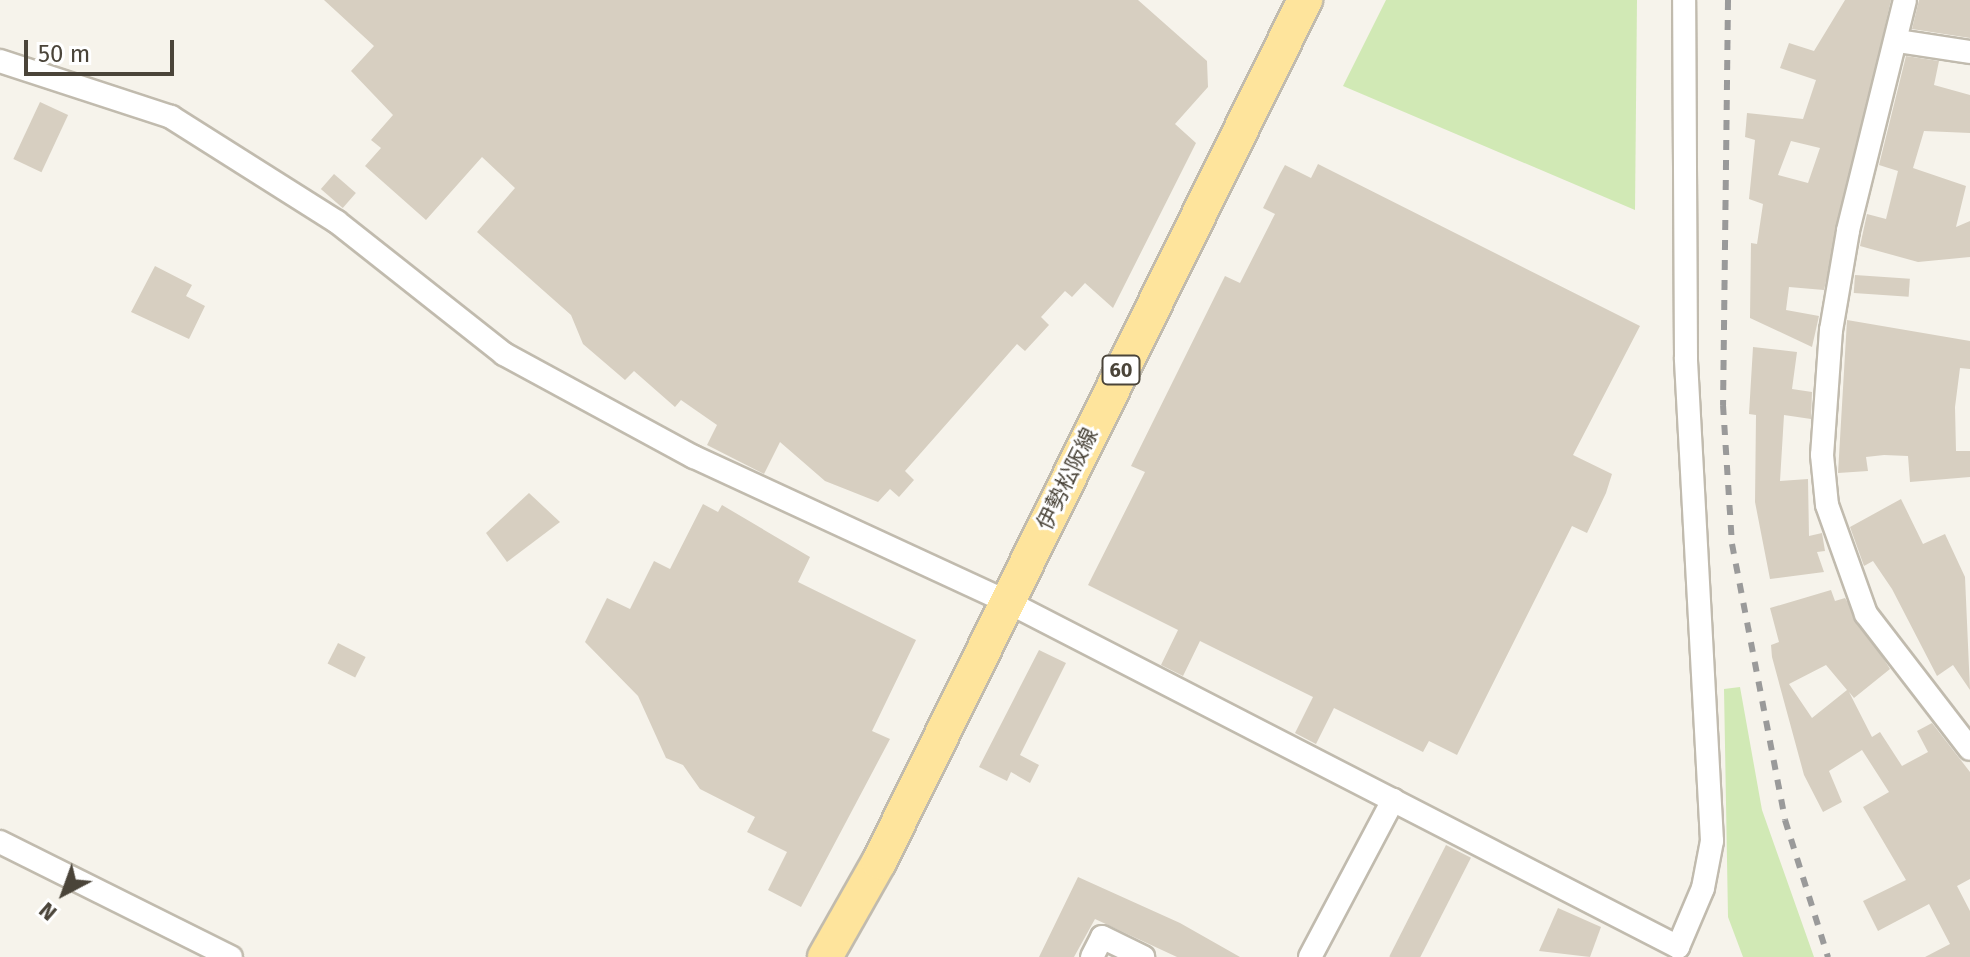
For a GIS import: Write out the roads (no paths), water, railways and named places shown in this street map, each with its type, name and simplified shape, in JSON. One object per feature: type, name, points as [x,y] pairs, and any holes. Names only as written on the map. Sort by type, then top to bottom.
[{"type":"main road","name":"伊勢松阪線","points":[[825,957],[1305,0]]},
{"type":"street","points":[[0,61],[171,117],[337,222],[504,354],[694,457],[1006,601],[1678,947],[1703,888],[1712,841],[1686,358],[1684,0]]},
{"type":"street","points":[[1905,0],[1898,41],[1845,246],[1831,330],[1823,468],[1835,531],[1866,614],[1970,749]]},
{"type":"street","points":[[1898,41],[1970,52]]},
{"type":"street","points":[[1310,957],[1393,800]]},
{"type":"street","points":[[0,842],[231,957]]},
{"type":"street","points":[[1092,957],[1102,937],[1143,957]]},
{"type":"railway","points":[[1728,0],[1723,405],[1732,544],[1785,820],[1828,957]]}]
